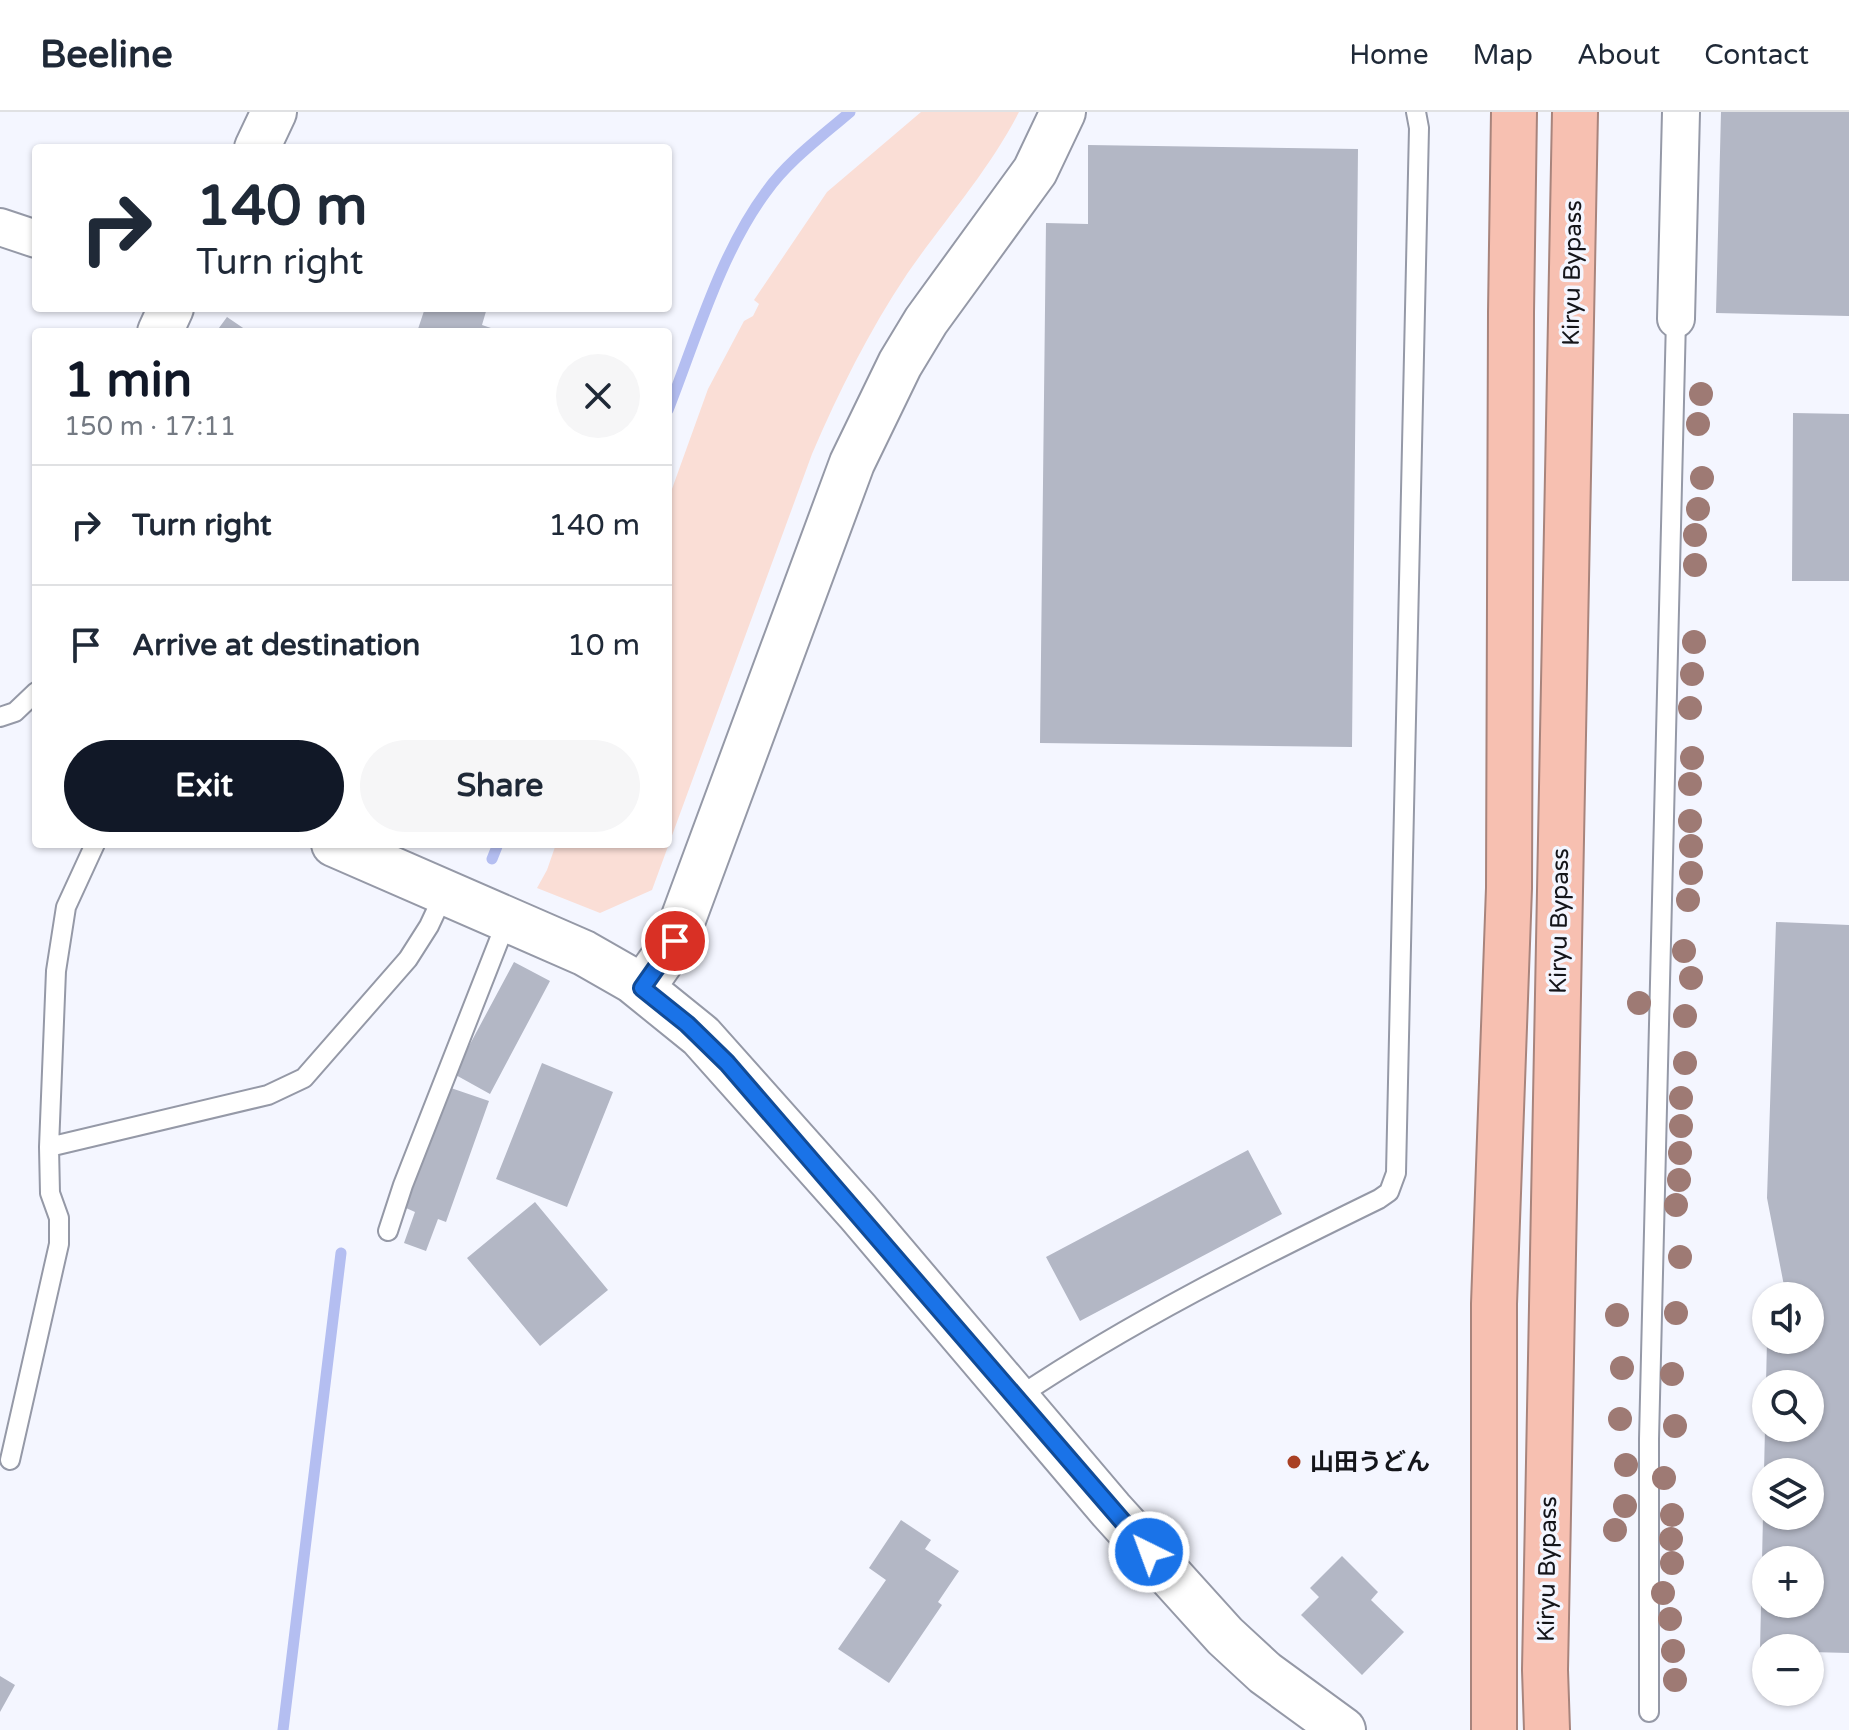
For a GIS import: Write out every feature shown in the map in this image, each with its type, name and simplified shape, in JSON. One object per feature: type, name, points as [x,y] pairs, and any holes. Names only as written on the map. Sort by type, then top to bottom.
[{"type":"highway","name":"Kiryu Bypass","points":[[1494,1730],[1494,1304],[1509,888],[1514,112]]},
{"type":"highway","name":"Kiryu Bypass","points":[[1547,1730],[1545,1670],[1575,112]]},
{"type":"street","points":[[259,144],[274,112]]},
{"type":"street","points":[[642,988],[675,941],[852,463],[913,342],[1035,171],[1063,112]]},
{"type":"street","points":[[1676,319],[1681,112]]},
{"type":"street","points":[[0,227],[32,238]]},
{"type":"street","points":[[343,848],[584,953],[642,988],[692,1028],[727,1063],[858,1212],[1015,1399],[1225,1636],[1265,1673],[1343,1730]]},
{"type":"lane","points":[[1015,1399],[1205,1284],[1379,1199],[1389,1192],[1396,1173],[1419,128],[1416,112]]},
{"type":"lane","points":[[1649,1712],[1649,1439],[1676,319]]},
{"type":"lane","points":[[0,717],[15,712],[32,696]]},
{"type":"lane","points":[[10,1460],[59,1244],[59,1218],[50,1193],[49,1147],[56,971],[66,907],[93,848]]},
{"type":"lane","points":[[49,1147],[268,1095],[304,1078],[408,959],[444,894]]},
{"type":"lane","points":[[388,1231],[403,1185],[507,920]]},
{"type":"shaded area","points":[[921,112],[1019,112],[980,175],[893,296],[867,339],[833,407],[812,454],[672,836],[672,489],[708,389],[744,321],[753,316],[759,304],[754,300],[827,192]]},
{"type":"shaded area","points":[[555,848],[667,848],[652,890],[600,913],[537,888]]},
{"type":"building","points":[[1721,112],[1849,112],[1849,316],[1716,313]]},
{"type":"building","points":[[1088,145],[1358,149],[1352,747],[1040,743],[1046,223],[1088,224]]},
{"type":"building","points":[[424,312],[486,312],[482,325],[491,328],[418,328]]},
{"type":"building","points":[[227,317],[243,328],[219,328]]},
{"type":"building","points":[[1793,413],[1849,414],[1849,581],[1792,581]]},
{"type":"building","points":[[1776,922],[1849,925],[1849,1653],[1824,1652],[1824,1634],[1760,1634],[1761,1618],[1824,1618],[1824,1546],[1762,1546],[1763,1530],[1824,1530],[1824,1458],[1764,1458],[1765,1442],[1824,1442],[1824,1370],[1766,1370],[1767,1354],[1824,1354],[1824,1282],[1783,1282],[1767,1198]]},
{"type":"building","points":[[514,962],[550,981],[490,1094],[454,1074]]},
{"type":"building","points":[[542,1063],[613,1092],[567,1207],[496,1179]]},
{"type":"building","points":[[448,1087],[489,1101],[446,1222],[438,1219],[426,1251],[404,1243],[415,1212],[406,1208]]},
{"type":"building","points":[[1248,1150],[1282,1214],[1080,1321],[1046,1257]]},
{"type":"building","points":[[535,1202],[608,1290],[540,1346],[467,1258]]},
{"type":"building","points":[[901,1520],[931,1540],[925,1549],[959,1571],[938,1602],[942,1605],[889,1683],[838,1649],[886,1580],[869,1568]]},
{"type":"building","points":[[1342,1556],[1378,1592],[1371,1600],[1404,1632],[1362,1675],[1301,1615],[1319,1597],[1310,1588]]},
{"type":"building","points":[[0,1676],[15,1685],[0,1712]]},
{"type":"waterway","points":[[672,399],[710,298],[750,216],[784,170],[850,112]]},
{"type":"waterway","points":[[492,859],[496,848]]},
{"type":"waterway","points":[[283,1730],[341,1253]]},
{"type":"place","name":"山田うどん","points":[[1294,1462]]},
{"type":"route","points":[[675,941],[642,988],[674,1012],[727,1063],[1149,1552]]}]
